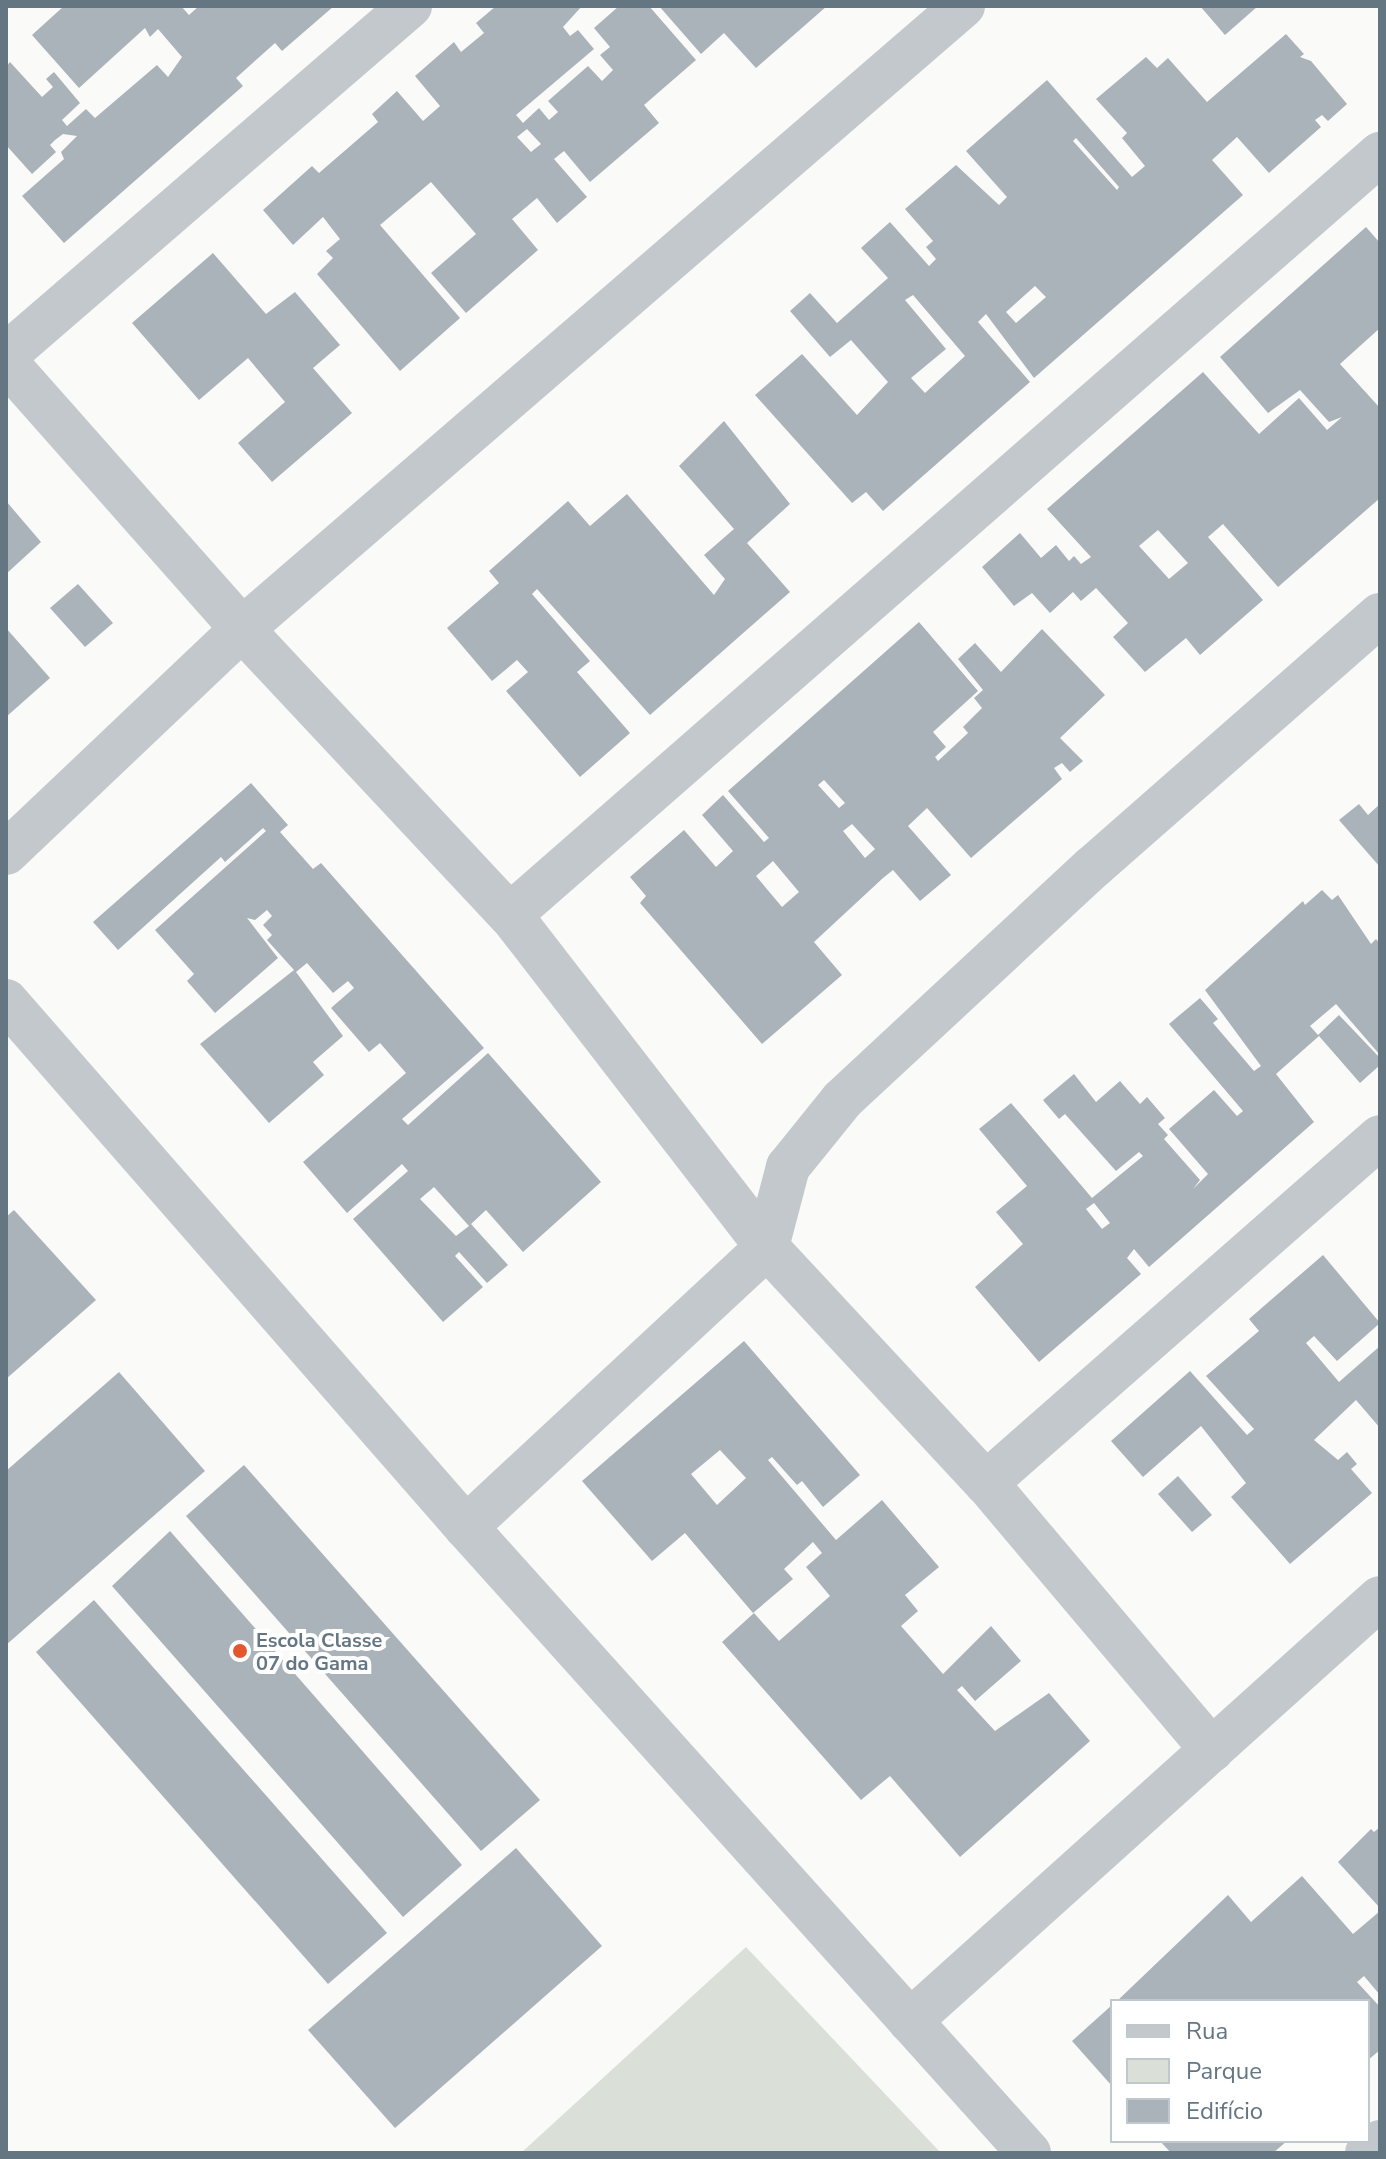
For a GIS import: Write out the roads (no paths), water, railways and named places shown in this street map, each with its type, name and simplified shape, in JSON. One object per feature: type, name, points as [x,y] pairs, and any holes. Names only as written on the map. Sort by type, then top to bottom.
[{"type":"street","points":[[6,355],[410,6]]},
{"type":"street","points":[[6,853],[242,629],[963,6]]},
{"type":"street","points":[[510,915],[1380,154]]},
{"type":"street","points":[[6,362],[242,629],[510,915],[767,1247],[986,1483],[1212,1750]]},
{"type":"street","points":[[466,1527],[767,1247],[788,1167],[842,1100],[1093,867],[1380,615]]},
{"type":"street","points":[[6,1001],[466,1527],[1029,2153]]},
{"type":"street","points":[[986,1483],[1380,1137]]},
{"type":"street","points":[[910,2021],[1380,1598]]},
{"type":"street","points":[[1367,2153],[1380,2142]]},
{"type":"place","name":"Escola Classe 07 do Gama","points":[[240,1651]]}]
